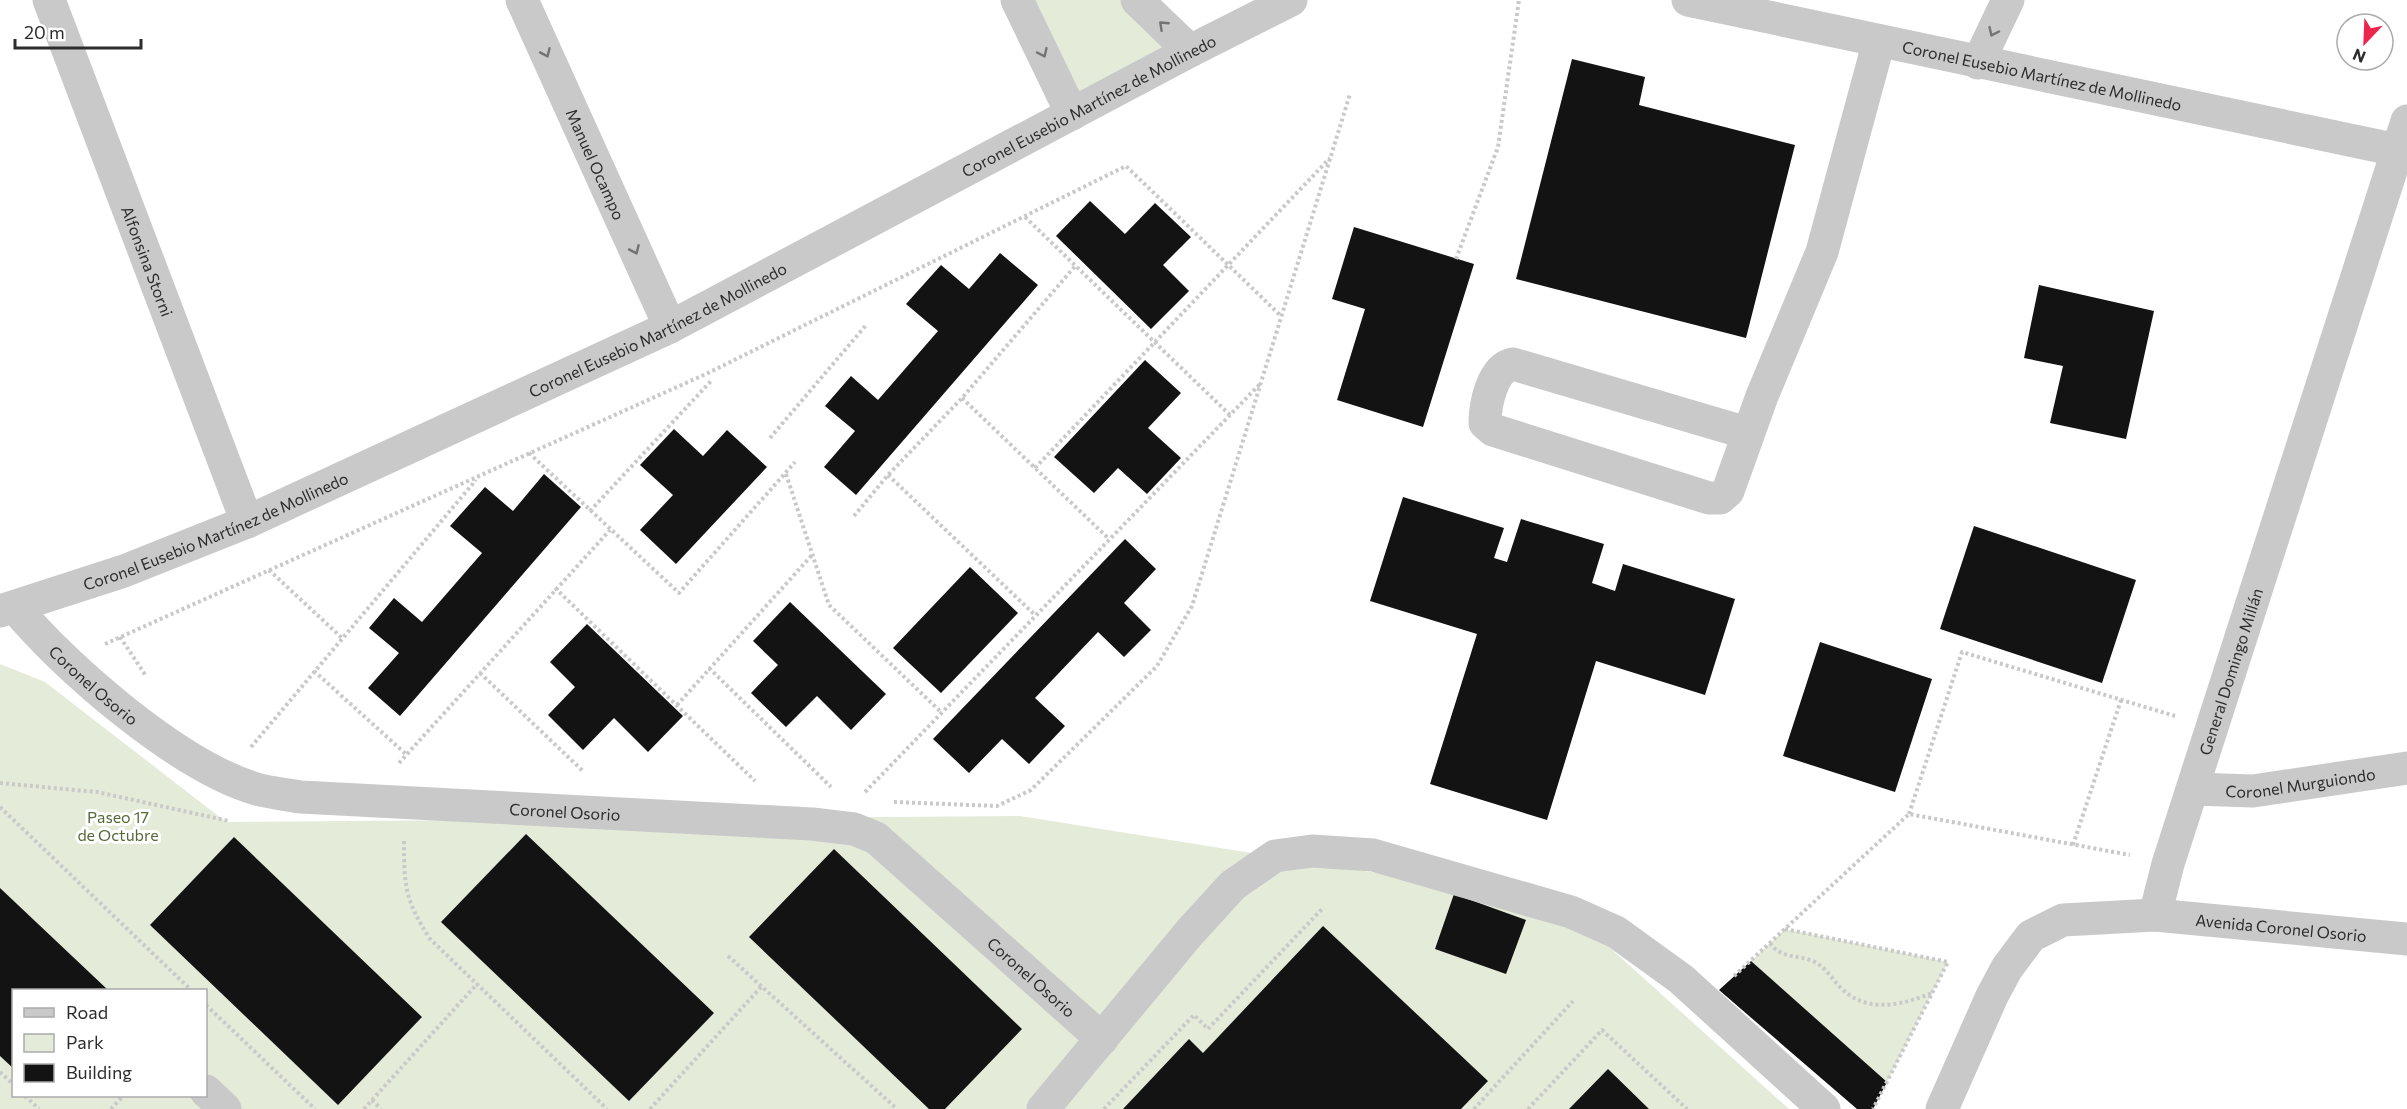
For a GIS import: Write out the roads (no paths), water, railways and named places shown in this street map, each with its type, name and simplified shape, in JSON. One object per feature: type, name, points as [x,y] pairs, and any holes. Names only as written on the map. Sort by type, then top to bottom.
[{"type":"street","name":"Alfonsina Storni","points":[[49,0],[247,522]]},
{"type":"street","name":"Manuel Ocampo","points":[[522,0],[670,327]]},
{"type":"street","points":[[1017,0],[1072,114]]},
{"type":"street","points":[[1137,0],[1190,51]]},
{"type":"street","name":"Coronel Eusebio Martínez de Mollinedo","points":[[8,609],[124,571],[247,522],[670,327],[1190,51],[1291,0]]},
{"type":"street","name":"Coronel Eusebio Martínez de Mollinedo","points":[[1688,0],[1978,63],[2402,136]]},
{"type":"street","points":[[1978,63],[2008,0]]},
{"type":"street","points":[[1747,434],[1513,364],[1504,365],[1498,372],[1485,413],[1485,423],[1493,430],[1709,498],[1720,498],[1728,491],[1747,434],[1822,252],[1879,41]]},
{"type":"street","name":"General Domingo Millán","points":[[2155,915],[2168,864],[2402,136]]},
{"type":"street","name":"Coronel Osorio","points":[[8,609],[97,688],[157,736],[241,782],[259,789],[301,797],[812,824],[854,829],[876,838],[1102,1039]]},
{"type":"street","name":"Coronel Murguiondo","points":[[2193,789],[2253,791],[2407,768]]},
{"type":"street","points":[[1043,1109],[1190,932],[1233,885],[1275,856],[1312,850],[1373,855],[1571,912],[1616,932],[1681,979],[1824,1109]]},
{"type":"street","points":[[1942,1109],[1992,996],[2031,936],[2063,920],[2155,915]]},
{"type":"street","name":"Avenida Coronel Osorio","points":[[2155,915],[2407,939]]},
{"type":"street","points":[[207,1092],[225,1109]]},
{"type":"street","points":[[190,1109],[200,1097]]},
{"type":"park label","name":"Paseo 17 de Octubre","points":[[118,825]]}]
